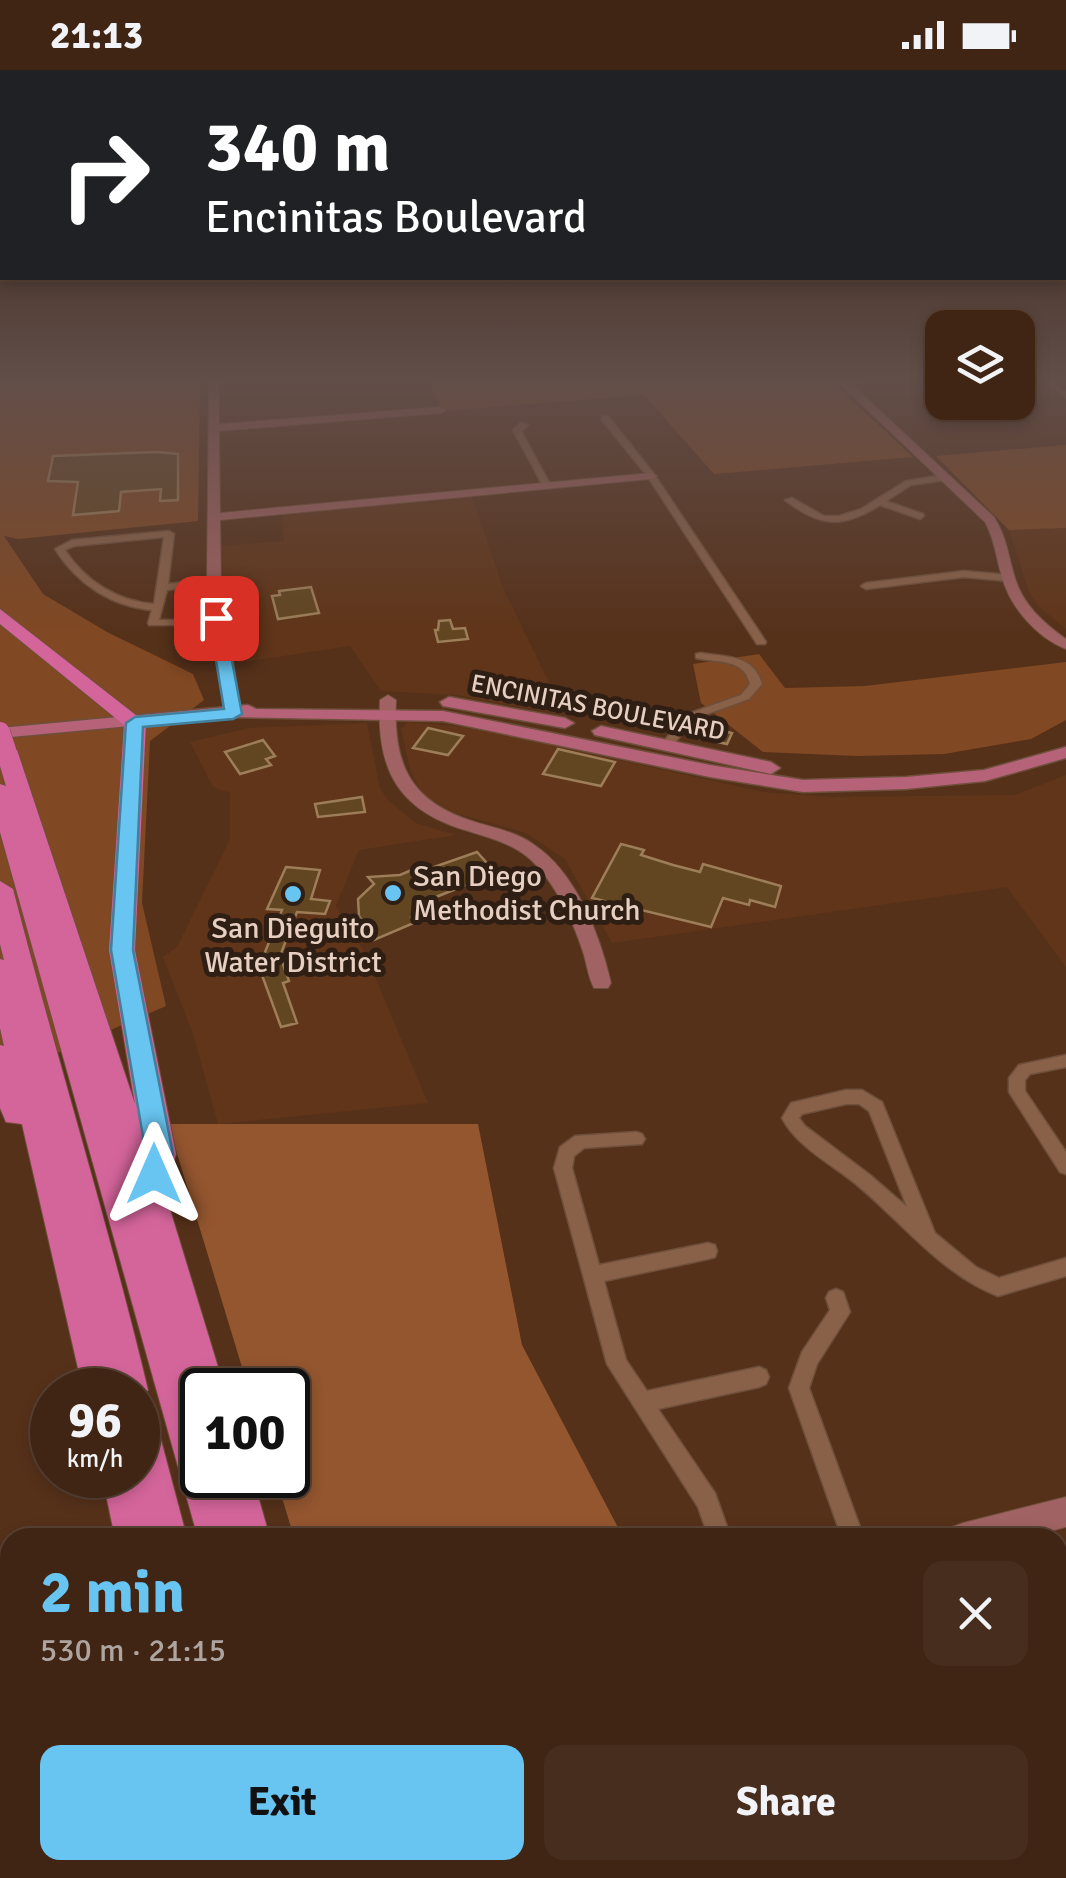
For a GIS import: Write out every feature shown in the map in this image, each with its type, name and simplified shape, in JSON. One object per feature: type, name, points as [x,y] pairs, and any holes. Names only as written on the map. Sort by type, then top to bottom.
[{"type":"highway","points":[[0,615],[135,723],[122,950],[160,1154],[148,1194]]},
{"type":"highway","points":[[2,739],[199,1368]]},
{"type":"highway","points":[[0,791],[216,1528]]},
{"type":"highway","points":[[0,889],[38,1044],[94,1232],[123,1368]]},
{"type":"highway","points":[[0,969],[96,1368]]},
{"type":"highway","points":[[0,1056],[94,1368]]},
{"type":"highway","points":[[127,1498],[134,1528]]},
{"type":"highway","points":[[156,1498],[164,1528]]},
{"type":"highway","points":[[239,1498],[247,1528]]},
{"type":"main road","name":"ENCINITAS BOULEVARD","points":[[387,706],[803,786],[906,783],[985,775],[1066,752]]},
{"type":"main road","name":"ENCINITAS BOULEVARD","points":[[2,739],[233,714],[278,716],[387,706],[487,706],[832,783]]},
{"type":"street","points":[[213,463],[214,582],[233,714]]},
{"type":"street","points":[[535,463],[547,486]]},
{"type":"street","points":[[642,463],[761,642]]},
{"type":"street","points":[[928,463],[997,530],[1008,578],[1034,624],[1066,645]]},
{"type":"street","points":[[214,516],[652,476]]},
{"type":"street","points":[[788,500],[828,519],[864,511],[909,483],[943,478]]},
{"type":"street","points":[[878,501],[920,516]]},
{"type":"street","points":[[158,608],[129,605],[106,596],[60,549],[72,543],[169,534],[164,586],[158,608],[153,623],[189,622]]},
{"type":"street","points":[[866,586],[964,574],[1008,578]]},
{"type":"street","points":[[164,586],[214,582]]},
{"type":"street","points":[[1029,612],[1066,634]]},
{"type":"street","points":[[667,745],[689,717],[745,697],[756,684],[752,671],[742,661],[700,656]]},
{"type":"street","points":[[387,706],[394,768],[404,788],[414,801],[449,819],[498,834],[542,859],[582,926],[600,983]]},
{"type":"street","points":[[1066,1061],[1025,1069],[1016,1078],[1017,1092],[1066,1168]]},
{"type":"street","points":[[928,1238],[876,1107],[862,1097],[846,1097],[797,1108],[790,1118],[799,1131],[864,1180],[928,1238],[969,1273],[998,1287],[1066,1267]]},
{"type":"street","points":[[636,1139],[581,1141],[566,1152],[563,1168],[616,1364],[707,1501],[716,1528]]},
{"type":"street","points":[[592,1275],[708,1250]]},
{"type":"street","points":[[836,1298],[840,1312],[809,1359],[799,1388],[849,1528]]},
{"type":"street","points":[[642,1402],[759,1377]]},
{"type":"street","points":[[1003,1528],[1066,1512]]},
{"type":"shaded area","points":[[0,463],[199,463],[198,521],[18,539],[4,536],[43,594],[107,632],[193,674],[204,700],[150,741],[142,903],[166,1006],[0,1078]]},
{"type":"shaded area","points":[[705,463],[838,463],[714,474]]},
{"type":"shaded area","points":[[943,463],[1066,463],[1066,528],[1009,530]]},
{"type":"shaded area","points":[[471,494],[504,590],[558,701],[555,713],[457,695],[381,691],[350,646],[237,663],[225,606],[221,546],[284,541],[281,513]]},
{"type":"shaded area","points":[[1066,528],[1066,629],[1038,606],[1029,592],[1009,530]]},
{"type":"shaded area","points":[[759,654],[785,688],[865,686],[1066,662],[1066,720],[1031,739],[944,754],[763,752],[701,703],[693,664]]},
{"type":"shaded area","points":[[408,722],[474,728],[763,792],[829,797],[1015,795],[1066,775],[1066,967],[1007,887],[612,943],[565,859],[526,833],[452,812],[423,794],[411,773],[401,729]]},
{"type":"shaded area","points":[[367,723],[380,788],[388,800],[416,823],[456,835],[359,850],[336,906],[365,953],[428,1103],[218,1124],[193,1034],[163,957],[177,947],[230,839],[230,793],[213,787],[190,742],[249,728]]},
{"type":"shaded area","points":[[168,1124],[478,1124],[522,1345],[618,1528],[291,1528],[282,1498],[310,1498],[310,1368],[242,1368]]},
{"type":"building","points":[[52,463],[178,463],[178,500],[160,501],[161,489],[121,492],[119,511],[73,515],[78,482],[48,481]]},
{"type":"building","points":[[311,587],[319,613],[278,619],[272,596],[280,595],[279,591]]},
{"type":"building","points":[[450,620],[453,629],[465,628],[468,639],[438,642],[435,630],[439,621]]},
{"type":"building","points":[[707,718],[726,725],[724,731],[732,733],[727,744],[689,736],[694,725],[702,727]]},
{"type":"building","points":[[428,728],[463,736],[448,755],[413,748]]},
{"type":"building","points":[[263,740],[275,756],[266,759],[271,765],[240,774],[225,752]]},
{"type":"building","points":[[558,749],[615,762],[601,786],[543,774]]},
{"type":"building","points":[[362,797],[365,812],[318,817],[315,804]]},
{"type":"building","points":[[621,844],[644,850],[641,855],[673,865],[700,872],[703,864],[781,886],[775,907],[723,898],[711,927],[592,898]]},
{"type":"building","name":"San Diego Methodist Church","points":[[477,852],[496,873],[419,906],[411,917],[416,922],[374,940],[359,916],[358,899],[374,884],[368,877],[400,875],[414,869],[417,873]]},
{"type":"building","points":[[286,867],[320,870],[311,899],[330,901],[325,914],[297,912],[280,956],[289,981],[283,983],[297,1023],[281,1027],[259,967],[282,910],[267,909]]},
{"type":"place","name":"San Diego Methodist Church","points":[[393,893]]},
{"type":"place","name":"San Dieguito Water District","points":[[293,894]]},
{"type":"route","points":[[154,1174],[160,1154],[122,950],[135,723],[233,714],[216,618]]}]
